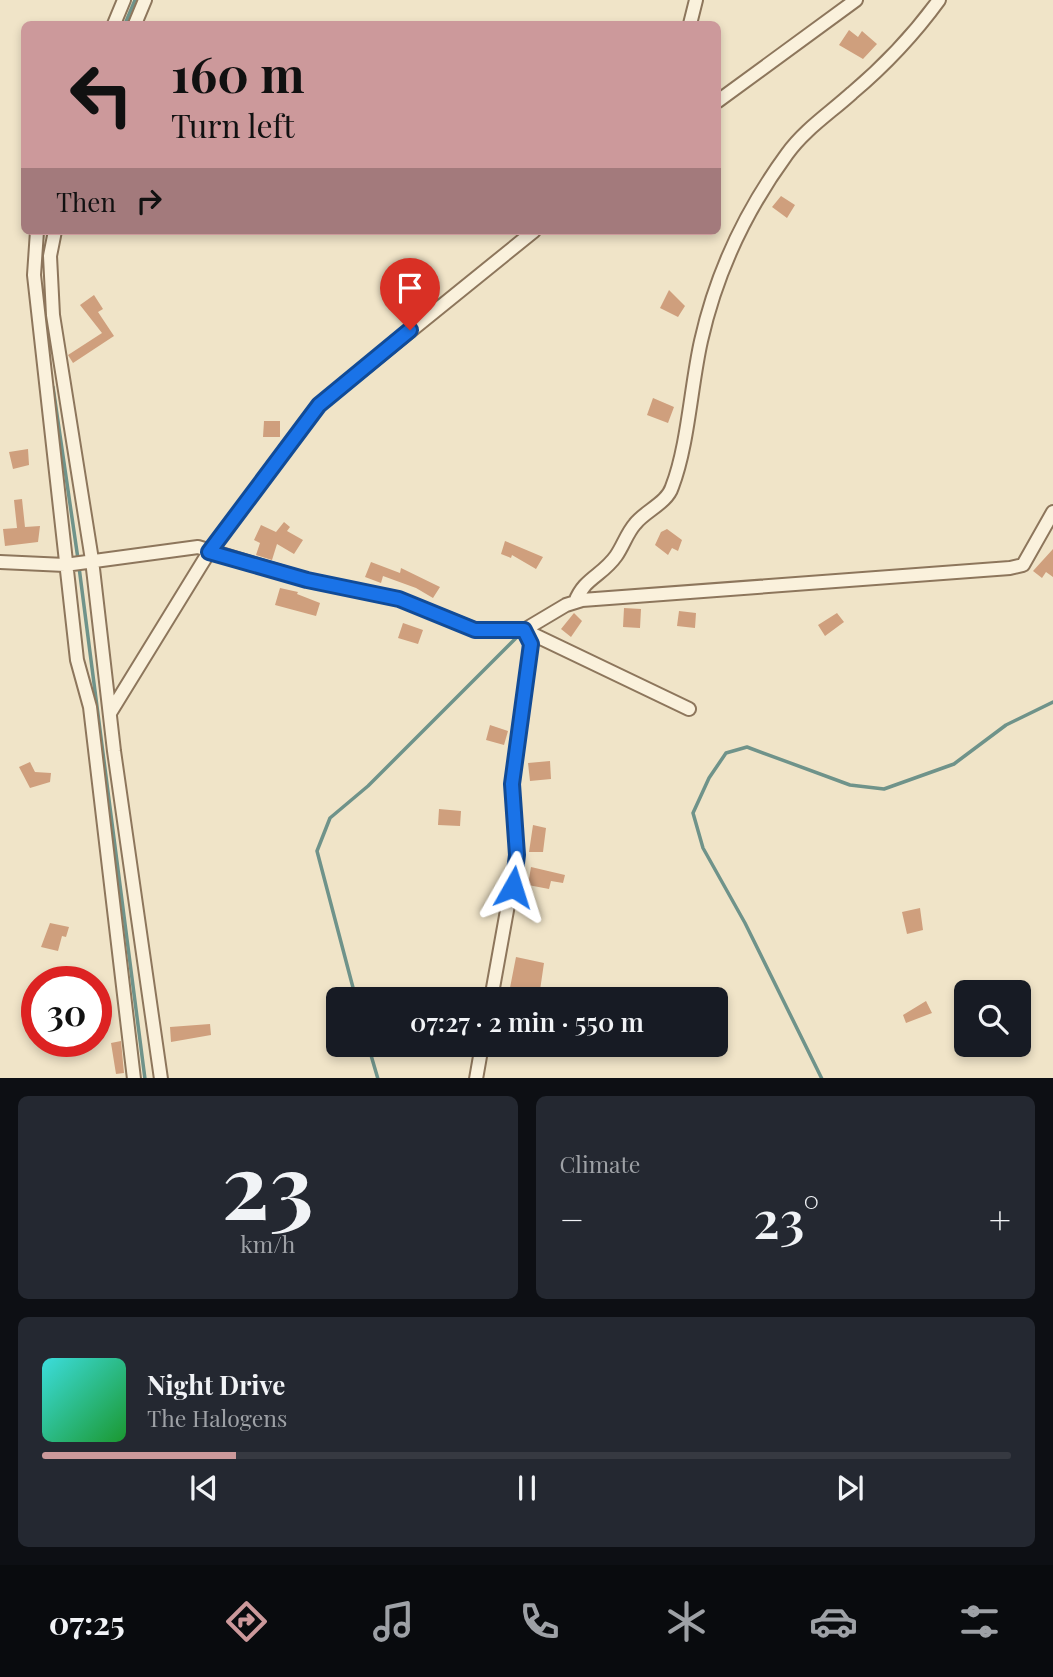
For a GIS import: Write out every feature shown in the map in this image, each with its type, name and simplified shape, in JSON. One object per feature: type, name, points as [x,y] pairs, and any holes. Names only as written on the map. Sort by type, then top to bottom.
[{"type":"street","points":[[115,21],[124,0]]},
{"type":"street","points":[[136,21],[145,0]]},
{"type":"street","points":[[691,21],[696,0]]},
{"type":"street","points":[[721,99],[856,0]]},
{"type":"street","points":[[575,602],[582,585],[597,576],[616,557],[634,524],[672,490],[701,341],[718,281],[732,247],[756,203],[787,154],[806,132],[855,91],[925,19],[939,0]]},
{"type":"street","points":[[37,235],[34,275],[65,565],[77,660],[90,707],[134,1078]]},
{"type":"street","points":[[54,235],[50,256],[52,315],[161,1078]]},
{"type":"street","points":[[110,713],[209,552],[319,405],[529,235]]},
{"type":"street","points":[[524,630],[575,602],[1010,568],[1023,565],[1053,512]]},
{"type":"street","points":[[0,562],[65,565],[187,547],[307,580],[399,599],[475,630],[524,630],[689,709]]},
{"type":"street","points":[[493,987],[517,855],[512,784],[531,644],[524,630]]},
{"type":"street","points":[[477,1078],[480,1057]]},
{"type":"building","points":[[849,30],[858,37],[862,31],[877,44],[863,59],[839,45]]},
{"type":"building","points":[[781,196],[795,205],[787,218],[772,207]]},
{"type":"building","points":[[669,290],[685,306],[678,317],[660,308]]},
{"type":"building","points":[[94,295],[103,309],[98,312],[114,336],[73,363],[68,355],[102,333],[80,305]]},
{"type":"building","points":[[653,398],[674,407],[668,423],[647,415]]},
{"type":"building","points":[[264,421],[280,421],[280,437],[263,437]]},
{"type":"building","points":[[28,449],[29,465],[13,469],[9,452]]},
{"type":"building","points":[[22,499],[25,527],[40,526],[38,542],[5,546],[3,529],[17,528],[14,500]]},
{"type":"building","points":[[284,522],[290,527],[287,531],[303,540],[294,554],[277,544],[272,560],[256,555],[260,543],[254,540],[261,525],[276,532]]},
{"type":"building","points":[[667,529],[682,540],[678,551],[672,548],[668,555],[655,545],[661,532]]},
{"type":"building","points":[[505,541],[543,557],[536,569],[512,555],[511,558],[501,554]]},
{"type":"building","points":[[1053,549],[1053,577],[1046,572],[1042,578],[1033,571]]},
{"type":"building","points":[[371,562],[400,573],[401,568],[440,587],[433,598],[416,588],[383,576],[381,583],[365,577]]},
{"type":"building","points":[[280,588],[298,592],[297,594],[320,603],[316,616],[275,605]]},
{"type":"building","points":[[624,608],[641,609],[640,628],[623,627]]},
{"type":"building","points":[[679,611],[696,613],[695,628],[677,626]]},
{"type":"building","points":[[574,613],[582,621],[571,637],[561,629]]},
{"type":"building","points":[[837,613],[844,622],[825,636],[818,625]]},
{"type":"building","points":[[403,623],[423,630],[418,644],[398,638]]},
{"type":"building","points":[[490,725],[508,731],[504,745],[486,740]]},
{"type":"building","points":[[550,761],[551,779],[530,781],[528,763]]},
{"type":"building","points":[[30,762],[35,772],[51,773],[50,782],[30,788],[19,767]]},
{"type":"building","points":[[439,809],[461,811],[460,826],[438,825]]},
{"type":"building","points":[[533,825],[546,828],[543,852],[529,852]]},
{"type":"building","points":[[531,867],[565,875],[563,883],[551,881],[549,889],[528,885]]},
{"type":"building","points":[[920,908],[923,930],[907,934],[902,912]]},
{"type":"building","points":[[50,923],[69,927],[66,937],[62,936],[58,951],[41,947]]},
{"type":"building","points":[[516,957],[544,963],[540,987],[510,987]]},
{"type":"building","points":[[926,1001],[932,1013],[906,1023],[903,1015]]},
{"type":"building","points":[[210,1024],[211,1035],[171,1042],[170,1027]]},
{"type":"building","points":[[121,1041],[124,1073],[116,1074],[112,1043]]},
{"type":"waterway","points":[[126,21],[135,0]]},
{"type":"waterway","points":[[53,387],[78,559]]},
{"type":"waterway","points":[[79,567],[145,1078]]},
{"type":"waterway","points":[[353,987],[317,851],[330,818],[368,786],[516,638]]},
{"type":"waterway","points":[[822,1078],[745,923],[703,848],[693,813],[709,778],[726,753],[747,747],[850,785],[884,789],[954,764],[1006,725],[1053,702]]},
{"type":"waterway","points":[[372,1057],[378,1078]]},
{"type":"route","points":[[410,330],[319,405],[209,552],[307,580],[399,599],[475,630],[524,630],[531,644],[512,784],[517,855],[513,887]]}]
